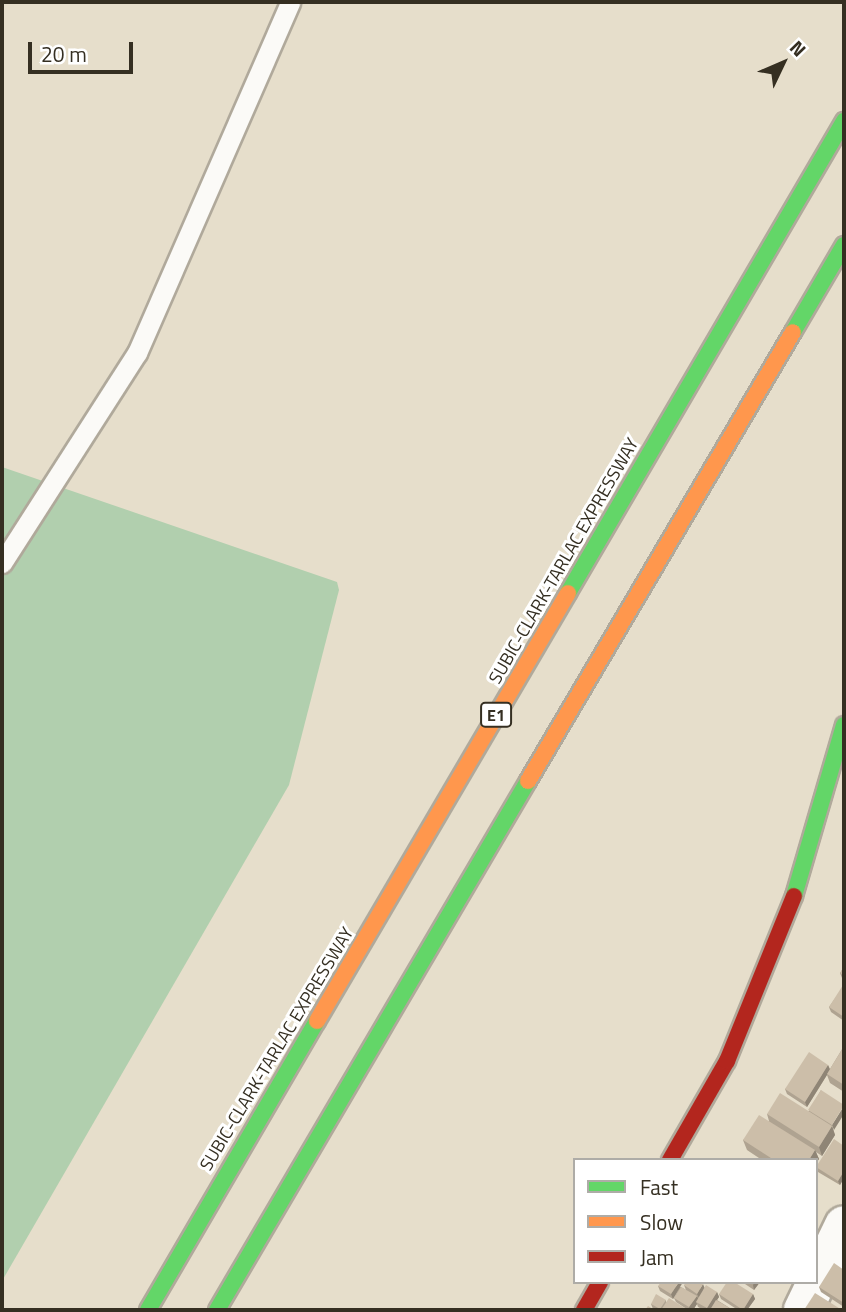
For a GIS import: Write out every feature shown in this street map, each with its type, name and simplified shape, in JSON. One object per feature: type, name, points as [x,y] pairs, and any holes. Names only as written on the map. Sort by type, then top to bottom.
[{"type":"main road","name":"SUBIC-CLARK-TARLAC EXPRESSWAY","points":[[148,1310],[844,121]]},
{"type":"main road","points":[[217,1310],[844,244]]},
{"type":"main road","points":[[671,1158],[727,1061],[783,934],[844,725]]},
{"type":"main road","points":[[584,1310],[599,1284]]},
{"type":"street","points":[[818,1279],[844,1225]]},
{"type":"street","points":[[803,1310],[816,1284]]},
{"type":"lane","points":[[2,563],[137,353],[290,2]]},
{"type":"green space","points":[[2,467],[337,582],[339,590],[289,785],[2,1281]]},
{"type":"building","points":[[844,986],[844,1017],[829,1007]]},
{"type":"building","points":[[844,1046],[844,1085],[827,1074]]},
{"type":"building","points":[[809,1052],[828,1065],[805,1102],[785,1089]]},
{"type":"building","points":[[821,1090],[844,1105],[832,1125],[808,1110]]},
{"type":"building","points":[[780,1093],[832,1126],[819,1147],[767,1114]]},
{"type":"building","points":[[759,1115],[815,1150],[810,1158],[771,1158],[743,1140]]},
{"type":"building","points":[[834,1139],[844,1146],[844,1171],[838,1181],[818,1168],[818,1164]]},
{"type":"building","points":[[834,1263],[844,1270],[844,1303],[819,1287]]},
{"type":"building","points":[[660,1284],[678,1284],[671,1294],[658,1286]]},
{"type":"building","points":[[685,1284],[703,1284],[697,1294]]},
{"type":"building","points":[[726,1284],[737,1284],[753,1294],[743,1310],[719,1294]]},
{"type":"building","points":[[706,1285],[717,1292],[707,1308],[696,1302]]},
{"type":"building","points":[[681,1287],[697,1296],[689,1307],[674,1298]]},
{"type":"building","points":[[815,1293],[842,1310],[804,1310]]},
{"type":"building","points":[[656,1294],[666,1300],[660,1309],[651,1304]]},
{"type":"building","points":[[669,1298],[688,1310],[661,1310]]},
{"type":"building","points":[[716,1300],[733,1310],[710,1310]]},
{"type":"traffic: fast","points":[[568,593],[844,121]]},
{"type":"traffic: fast","points":[[793,332],[844,245]]},
{"type":"traffic: fast","points":[[794,896],[844,725]]},
{"type":"traffic: fast","points":[[217,1310],[528,781]]},
{"type":"traffic: fast","points":[[148,1310],[317,1021]]},
{"type":"traffic: slow","points":[[528,781],[793,332]]},
{"type":"traffic: slow","points":[[317,1021],[568,593]]},
{"type":"traffic: jam","points":[[671,1158],[727,1061],[794,896]]},
{"type":"traffic: jam","points":[[584,1310],[599,1284]]}]
